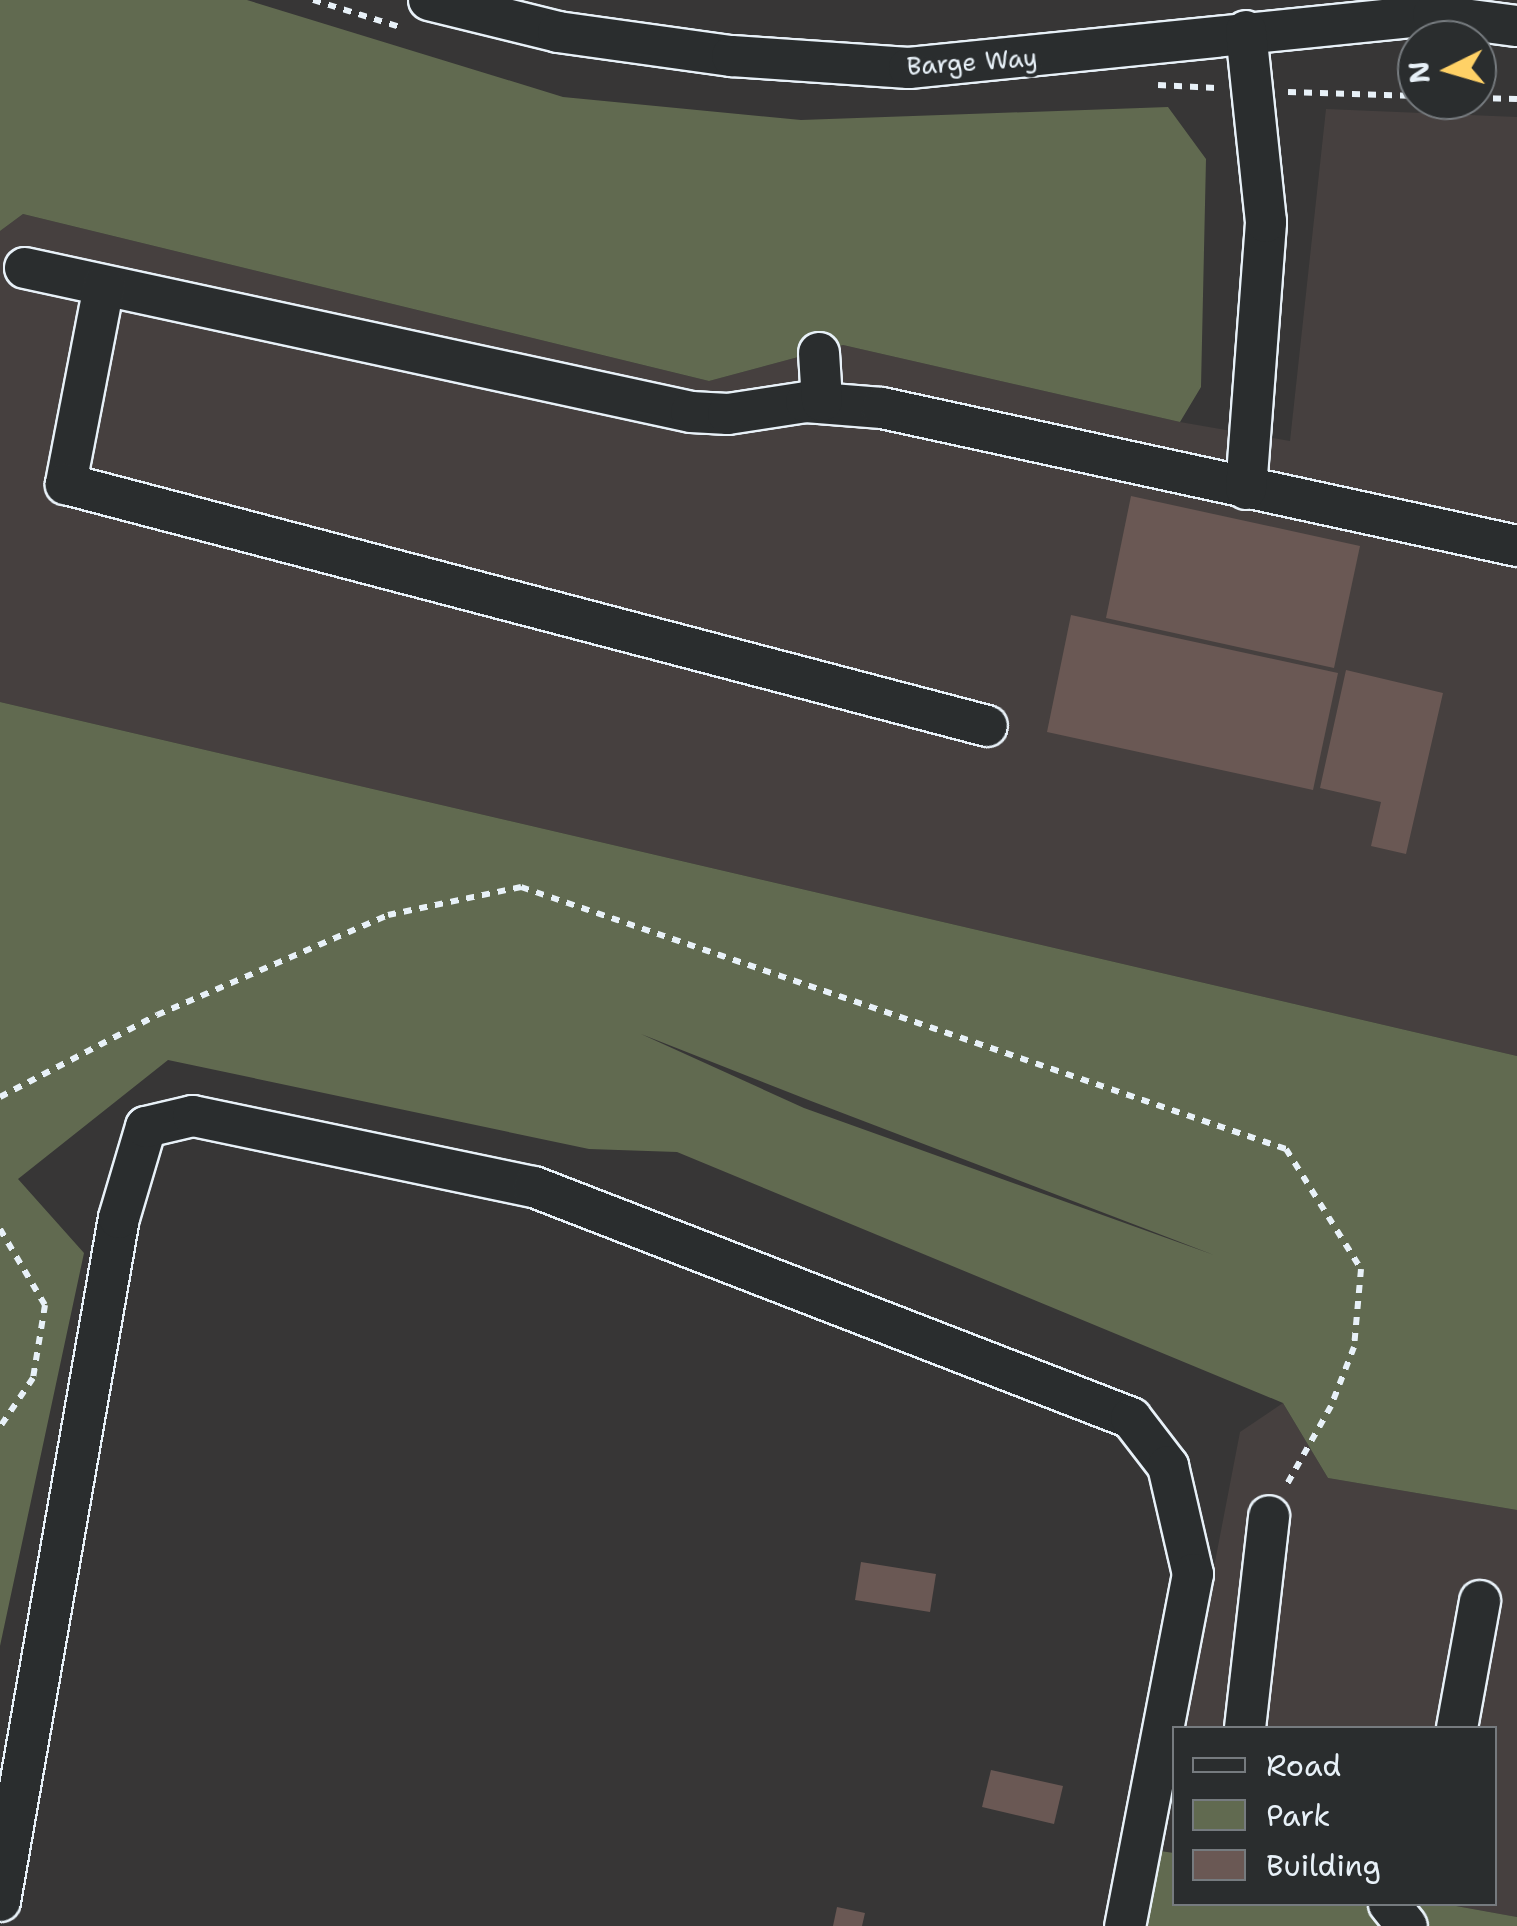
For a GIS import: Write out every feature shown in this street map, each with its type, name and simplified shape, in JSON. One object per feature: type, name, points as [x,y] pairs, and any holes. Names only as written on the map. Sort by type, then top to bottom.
[{"type":"street","name":"Barge Way","points":[[430,0],[558,32],[732,56],[909,68],[1015,61],[1246,31],[1433,15],[1517,26]]},
{"type":"street","points":[[1246,31],[1266,222],[1246,490]]},
{"type":"street","points":[[24,268],[691,412],[728,414],[822,402],[882,408],[1517,546]]},
{"type":"street","points":[[104,286],[66,484],[987,726]]},
{"type":"street","points":[[819,353],[822,402]]},
{"type":"street","points":[[0,1901],[118,1218],[146,1127],[193,1116],[534,1187],[1132,1418],[1168,1466],[1193,1574],[1125,1926]]},
{"type":"street","points":[[1245,1726],[1269,1516]]},
{"type":"street","points":[[1457,1726],[1480,1601]]},
{"type":"street","points":[[1391,1906],[1407,1926]]},
{"type":"path","points":[[1252,90],[1397,95]]},
{"type":"path","points":[[0,1097],[157,1015],[388,916],[521,887],[1286,1149],[1361,1270],[1354,1347],[1331,1406],[1269,1516]]},
{"type":"path","points":[[0,1229],[45,1306],[33,1378],[0,1427]]},
{"type":"shaded area","points":[[1326,109],[1397,112],[1397,120],[1517,117],[1517,1056],[0,702],[0,231],[23,214],[709,381],[843,345],[1180,422],[1290,441]]},
{"type":"shaded area","points":[[1283,1403],[1328,1478],[1517,1510],[1517,1917],[1456,1906],[1497,1906],[1497,1726],[1183,1726],[1240,1432]]},
{"type":"green space","points":[[0,0],[247,0],[563,97],[801,120],[1168,107],[1206,159],[1201,387],[1180,422],[843,345],[709,381],[23,214],[0,231]]},
{"type":"green space","points":[[0,702],[1517,1056],[1517,1510],[1328,1478],[1283,1403],[677,1152],[589,1149],[168,1060],[18,1179],[84,1253],[0,1646]],"holes":[[[641,1034],[1214,1255],[804,1108]]]},
{"type":"green space","points":[[1160,1851],[1172,1853],[1172,1906],[1456,1906],[1517,1917],[1517,1926],[1144,1926]]},
{"type":"building","points":[[1131,496],[1360,546],[1334,668],[1106,618]]},
{"type":"building","points":[[1071,615],[1338,673],[1313,790],[1047,732]]},
{"type":"building","points":[[1346,670],[1443,693],[1406,854],[1371,846],[1381,802],[1320,788]]},
{"type":"building","points":[[861,1562],[936,1574],[930,1612],[855,1600]]},
{"type":"building","points":[[991,1770],[1063,1786],[1054,1824],[982,1807]]},
{"type":"building","points":[[837,1907],[865,1913],[862,1926],[833,1926]]}]
